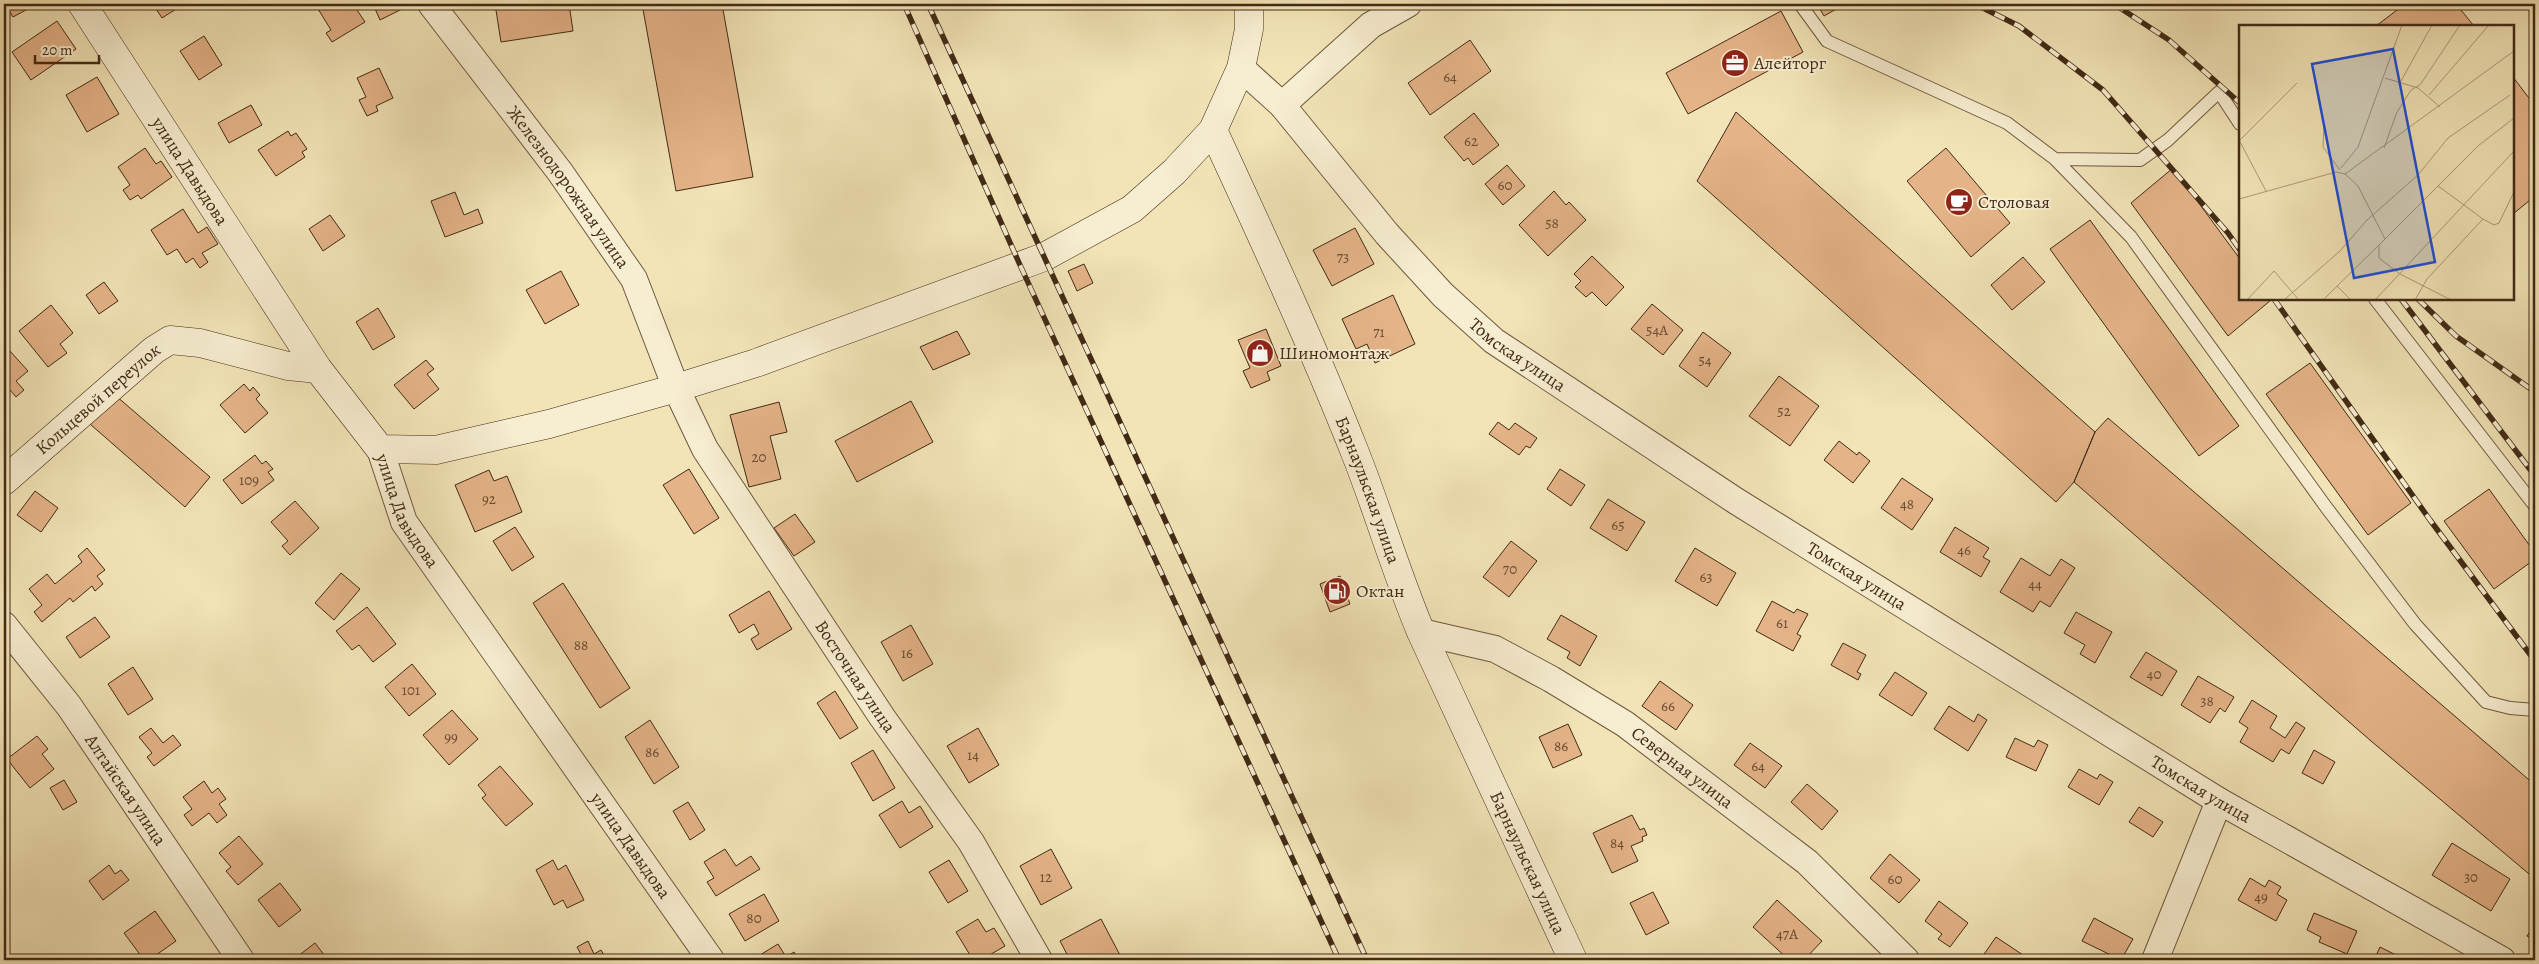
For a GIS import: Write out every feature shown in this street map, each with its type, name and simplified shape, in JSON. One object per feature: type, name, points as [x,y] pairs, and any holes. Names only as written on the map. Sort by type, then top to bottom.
[{"type":"main road","name":"улица Давыдова","points":[[82,4],[318,369],[380,450]]},
{"type":"main road","points":[[380,450],[436,450],[549,424],[676,388],[756,364],[1044,257],[1132,208],[1174,172],[1212,130],[1241,68],[1249,29],[1249,4]]},
{"type":"main road","name":"Барнаульская улица","points":[[1212,130],[1261,235],[1355,451],[1402,586],[1421,632],[1573,960]]},
{"type":"main road","name":"Кольцевой переулок","points":[[4,481],[154,350],[170,340],[200,343],[288,366],[318,369]]},
{"type":"street","name":"Железнодорожная улица","points":[[431,4],[560,172],[634,279],[676,388]]},
{"type":"street","points":[[1282,105],[1371,25],[1408,4]]},
{"type":"street","name":"Томская улица","points":[[1241,68],[1282,105],[1387,234],[1442,295],[1494,341],[1736,501],[2219,802],[2502,960]]},
{"type":"street","name":"Восточная улица","points":[[676,388],[710,457],[882,717],[971,842],[1040,960]]},
{"type":"street","name":"улица Давыдова","points":[[380,450],[404,522],[711,960]]},
{"type":"street","name":"Алтайская улица","points":[[4,625],[69,706],[241,960]]},
{"type":"street","name":"Северная улица","points":[[1421,632],[1495,649],[1551,679],[1625,724],[1807,862],[1906,960]]},
{"type":"street","points":[[2155,960],[2219,802]]},
{"type":"lane","points":[[1800,4],[1827,41],[2007,123],[2055,159],[2131,237],[2326,507],[2415,624],[2486,702],[2510,708],[2535,710]]},
{"type":"lane","points":[[2055,159],[2140,160],[2168,140],[2219,92],[2239,122]]},
{"type":"lane","points":[[2376,300],[2535,506]]},
{"type":"building","points":[[5,4],[37,4],[13,17]]},
{"type":"building","points":[[153,4],[184,4],[162,18]]},
{"type":"building","points":[[315,4],[345,4],[347,8],[360,4],[362,7],[357,10],[365,22],[332,42],[326,33],[331,30]]},
{"type":"building","points":[[373,4],[399,4],[402,9],[380,20]]},
{"type":"building","points":[[495,4],[569,4],[573,31],[501,42]]},
{"type":"building","points":[[642,4],[722,4],[753,177],[676,191]]},
{"type":"building","points":[[1817,4],[1845,4],[1824,16]]},
{"type":"building","points":[[2405,4],[2456,4],[2473,25],[2377,25]]},
{"type":"building","name":"Алейторг","points":[[1781,11],[1803,52],[1688,114],[1666,73]]},
{"type":"building","points":[[57,21],[76,49],[31,80],[12,52]]},
{"type":"building","points":[[204,36],[222,65],[199,80],[180,51]]},
{"type":"building","points":[[1470,40],[1491,71],[1430,115],[1408,83]]},
{"type":"building","points":[[379,68],[393,98],[376,106],[378,111],[367,116],[359,100],[366,97],[357,78]]},
{"type":"building","points":[[97,77],[119,114],[87,132],[66,95]]},
{"type":"building","points":[[2514,78],[2535,106],[2535,196],[2514,213]]},
{"type":"building","points":[[251,105],[262,125],[229,143],[218,123]]},
{"type":"building","points":[[1736,112],[2095,432],[2074,482],[2056,502],[1697,181]]},
{"type":"building","points":[[1474,113],[1499,145],[1473,165],[1468,158],[1464,161],[1444,137]]},
{"type":"building","points":[[288,131],[291,136],[296,133],[307,149],[302,152],[305,157],[276,176],[258,150]]},
{"type":"building","points":[[145,148],[156,164],[161,161],[172,177],[141,199],[138,195],[130,200],[123,190],[130,185],[118,167]]},
{"type":"building","name":"Столовая","points":[[1946,148],[2010,223],[1971,257],[1907,181]]},
{"type":"building","points":[[1507,165],[1525,186],[1503,205],[1485,184]]},
{"type":"building","points":[[2173,168],[2239,258],[2239,300],[2271,300],[2228,336],[2131,203]]},
{"type":"building","points":[[1554,191],[1566,205],[1569,202],[1586,220],[1548,256],[1519,225]]},
{"type":"building","points":[[455,192],[464,215],[478,209],[483,223],[445,237],[431,201]]},
{"type":"building","points":[[183,209],[198,233],[207,227],[218,244],[202,253],[208,262],[200,268],[193,258],[186,263],[177,249],[167,255],[151,230]]},
{"type":"building","points":[[330,215],[345,236],[323,251],[309,229]]},
{"type":"building","points":[[2090,220],[2239,426],[2199,456],[2050,249]]},
{"type":"building","points":[[1355,228],[1374,264],[1332,286],[1313,250]]},
{"type":"building","points":[[1592,256],[1624,287],[1606,306],[1592,292],[1586,297],[1575,287],[1581,281],[1574,274]]},
{"type":"building","points":[[2023,257],[2045,282],[2012,310],[1991,285]]},
{"type":"building","points":[[1084,264],[1093,283],[1077,291],[1068,271]]},
{"type":"building","points":[[561,271],[579,305],[545,324],[526,290]]},
{"type":"building","points":[[104,282],[118,301],[99,314],[86,295]]},
{"type":"building","points":[[1393,295],[1415,344],[1375,363],[1367,344],[1356,349],[1342,319]]},
{"type":"building","points":[[1652,304],[1683,330],[1663,355],[1631,329]]},
{"type":"building","points":[[51,305],[73,333],[60,344],[67,353],[48,367],[19,331]]},
{"type":"building","points":[[378,308],[395,337],[373,350],[356,322]]},
{"type":"building","name":"Шиномонтаж","points":[[1266,329],[1281,366],[1267,372],[1270,380],[1251,388],[1243,371],[1250,368],[1238,340]]},
{"type":"building","points":[[957,331],[970,354],[933,370],[920,347]]},
{"type":"building","points":[[1703,332],[1731,353],[1707,387],[1679,366]]},
{"type":"building","points":[[9,350],[28,371],[16,381],[24,390],[16,397],[10,390],[4,394],[4,355]]},
{"type":"building","points":[[426,360],[434,369],[427,374],[439,389],[414,409],[394,385]]},
{"type":"building","points":[[2310,363],[2411,503],[2368,535],[2266,394]]},
{"type":"building","points":[[1779,376],[1819,406],[1790,446],[1749,416]]},
{"type":"building","points":[[244,384],[250,391],[253,387],[260,395],[256,399],[268,413],[245,433],[220,405]]},
{"type":"building","points":[[115,395],[210,477],[185,507],[90,424]]},
{"type":"building","points":[[911,401],[933,442],[857,482],[835,441]]},
{"type":"building","points":[[779,402],[787,432],[770,436],[781,479],[749,487],[730,415]]},
{"type":"building","points":[[2108,418],[2535,785],[2535,879],[2371,741],[2074,482],[2095,432]]},
{"type":"building","points":[[1498,422],[1509,430],[1515,423],[1537,438],[1530,448],[1526,446],[1519,455],[1489,434]]},
{"type":"building","points":[[1839,441],[1857,455],[1859,452],[1870,461],[1853,483],[1824,460]]},
{"type":"building","points":[[255,455],[262,464],[266,461],[273,469],[268,472],[274,480],[242,504],[223,480]]},
{"type":"building","points":[[689,469],[719,518],[694,534],[663,485]]},
{"type":"building","points":[[1560,469],[1585,485],[1571,506],[1547,489]]},
{"type":"building","points":[[489,470],[494,481],[507,476],[522,512],[475,532],[455,485]]},
{"type":"building","points":[[1902,478],[1933,499],[1912,530],[1881,508]]},
{"type":"building","points":[[2489,489],[2535,553],[2535,559],[2494,589],[2444,521]]},
{"type":"building","points":[[35,491],[58,508],[41,532],[17,515]]},
{"type":"building","points":[[1608,499],[1645,522],[1627,551],[1590,528]]},
{"type":"building","points":[[295,501],[319,528],[290,555],[282,546],[288,541],[271,522]]},
{"type":"building","points":[[795,514],[815,542],[794,556],[774,528]]},
{"type":"building","points":[[515,527],[534,557],[512,571],[493,541]]},
{"type":"building","points":[[1955,527],[1989,548],[1983,557],[1990,561],[1981,577],[1940,552]]},
{"type":"building","points":[[1511,541],[1537,561],[1509,597],[1483,577]]},
{"type":"building","points":[[87,548],[105,570],[97,576],[103,584],[95,591],[92,586],[73,602],[70,598],[42,622],[34,612],[42,605],[29,589],[47,574],[55,584],[82,562],[78,556]]},
{"type":"building","points":[[1695,548],[1736,573],[1717,606],[1675,581]]},
{"type":"building","points":[[2021,558],[2050,576],[2061,559],[2075,568],[2050,607],[2040,601],[2033,612],[2000,592]]},
{"type":"building","points":[[341,573],[360,589],[334,620],[315,603]]},
{"type":"building","points":[[1340,576],[1350,604],[1330,612],[1320,584]]},
{"type":"building","points":[[563,583],[630,688],[600,708],[533,603]]},
{"type":"building","points":[[769,591],[792,629],[757,650],[751,639],[759,634],[754,624],[739,633],[729,615]]},
{"type":"building","points":[[1772,601],[1794,613],[1797,609],[1808,614],[1797,634],[1801,636],[1793,651],[1756,631]]},
{"type":"building","points":[[367,607],[396,644],[373,662],[359,645],[352,650],[336,631]]},
{"type":"building","points":[[2076,612],[2112,632],[2095,663],[2080,654],[2085,645],[2064,633]]},
{"type":"building","points":[[1561,615],[1597,636],[1580,666],[1567,658],[1570,652],[1547,639]]},
{"type":"building","points":[[95,617],[110,637],[80,658],[66,637]]},
{"type":"building","points":[[911,625],[933,664],[903,681],[881,642]]},
{"type":"building","points":[[1843,643],[1866,655],[1857,672],[1861,674],[1858,680],[1831,665]]},
{"type":"building","points":[[2146,652],[2177,671],[2162,696],[2130,677]]},
{"type":"building","points":[[412,664],[436,694],[409,716],[385,687]]},
{"type":"building","points":[[133,667],[153,699],[128,715],[108,684]]},
{"type":"building","points":[[1895,672],[1927,693],[1912,716],[1879,695]]},
{"type":"building","points":[[2198,676],[2234,697],[2225,712],[2220,708],[2210,723],[2181,705]]},
{"type":"building","points":[[1660,681],[1693,705],[1676,730],[1642,706]]},
{"type":"building","points":[[835,691],[858,728],[840,739],[817,703]]},
{"type":"building","points":[[2252,700],[2277,716],[2270,728],[2285,738],[2296,722],[2305,728],[2289,754],[2281,749],[2273,762],[2240,742],[2248,728],[2239,722]]},
{"type":"building","points":[[1949,706],[1974,722],[1978,714],[1987,720],[1968,751],[1934,729]]},
{"type":"building","points":[[452,710],[478,739],[449,765],[423,735]]},
{"type":"building","points":[[650,720],[679,767],[654,784],[625,737]]},
{"type":"building","points":[[1568,724],[1582,755],[1553,768],[1539,737]]},
{"type":"building","points":[[151,728],[163,743],[173,735],[181,745],[154,766],[147,757],[152,753],[139,737]]},
{"type":"building","points":[[978,728],[999,765],[969,783],[947,746]]},
{"type":"building","points":[[37,736],[48,749],[42,754],[54,769],[30,788],[7,759]]},
{"type":"building","points":[[2015,738],[2034,747],[2038,740],[2048,745],[2036,771],[2006,757]]},
{"type":"building","points":[[1750,743],[1782,766],[1765,788],[1734,765]]},
{"type":"building","points":[[873,750],[895,788],[873,801],[851,763]]},
{"type":"building","points":[[2314,750],[2335,762],[2323,784],[2302,773]]},
{"type":"building","points":[[500,766],[533,804],[506,826],[482,798],[486,795],[478,785]]},
{"type":"building","points":[[2079,769],[2097,779],[2100,774],[2113,782],[2099,805],[2068,787]]},
{"type":"building","points":[[64,780],[77,802],[63,810],[50,788]]},
{"type":"building","points":[[204,781],[212,793],[218,788],[226,799],[219,804],[227,815],[217,823],[209,813],[192,826],[184,815],[192,809],[183,797]]},
{"type":"building","points":[[1807,784],[1838,811],[1822,830],[1791,802]]},
{"type":"building","points":[[902,801],[909,813],[920,806],[933,827],[900,848],[879,815]]},
{"type":"building","points":[[688,802],[705,830],[690,840],[673,811]]},
{"type":"building","points":[[2139,807],[2163,822],[2153,837],[2129,822]]},
{"type":"building","points":[[1632,815],[1640,830],[1644,828],[1647,835],[1642,837],[1643,841],[1631,846],[1638,861],[1612,873],[1593,833]]},
{"type":"building","points":[[239,836],[263,864],[238,885],[226,871],[231,867],[219,853]]},
{"type":"building","points":[[2452,843],[2510,879],[2491,911],[2432,875]]},
{"type":"building","points":[[725,849],[736,866],[751,856],[760,869],[716,896],[707,882],[714,878],[704,862]]},
{"type":"building","points":[[1051,849],[1072,888],[1041,905],[1020,866]]},
{"type":"building","points":[[1890,854],[1920,880],[1899,903],[1870,878]]},
{"type":"building","points":[[553,860],[558,870],[566,865],[584,900],[567,908],[563,900],[554,905],[536,870]]},
{"type":"building","points":[[949,860],[968,891],[948,903],[929,872]]},
{"type":"building","points":[[109,865],[115,874],[121,870],[129,880],[103,900],[89,881]]},
{"type":"building","points":[[2250,878],[2265,887],[2269,880],[2281,887],[2277,894],[2287,900],[2276,921],[2238,900]]},
{"type":"building","points":[[280,883],[301,910],[279,927],[258,900]]},
{"type":"building","points":[[1653,892],[1669,923],[1646,935],[1630,903]]},
{"type":"building","points":[[764,894],[779,921],[745,941],[729,914]]},
{"type":"building","points":[[1777,900],[1822,941],[1804,960],[1789,960],[1753,927]]},
{"type":"building","points":[[1939,901],[1968,923],[1950,947],[1938,939],[1942,934],[1925,921]]},
{"type":"building","points":[[155,911],[176,941],[149,960],[144,960],[124,933]]},
{"type":"building","points":[[2314,913],[2357,931],[2347,954],[2319,942],[2321,937],[2307,930]]},
{"type":"building","points":[[2094,918],[2133,939],[2121,960],[2082,941]]},
{"type":"building","points":[[978,919],[986,932],[994,928],[1005,946],[981,960],[973,960],[956,932]]},
{"type":"building","points":[[1101,919],[1121,957],[1114,960],[1070,960],[1060,941]]},
{"type":"building","points":[[2535,923],[2535,941],[2527,936]]},
{"type":"building","points":[[1996,937],[2026,957],[2024,960],[1980,960]]},
{"type":"building","points":[[588,941],[594,954],[601,950],[607,960],[584,960],[577,947]]},
{"type":"building","points":[[315,943],[328,960],[301,960],[298,956]]},
{"type":"building","points":[[778,944],[786,957],[794,952],[799,960],[763,960],[760,955]]},
{"type":"building","points":[[2380,947],[2404,959],[2404,960],[2374,960]]},
{"type":"building","points":[[1830,955],[1837,960],[1826,960]]},
{"type":"railway","points":[[904,4],[1020,265],[1339,960]]},
{"type":"railway","points":[[928,4],[1367,960]]},
{"type":"railway","points":[[1975,4],[2019,26],[2103,90],[2228,233],[2239,249]]},
{"type":"railway","points":[[2114,4],[2169,40],[2239,102]]},
{"type":"railway","points":[[2275,300],[2430,520],[2535,661]]},
{"type":"railway","points":[[2402,300],[2535,476]]},
{"type":"railway","points":[[2419,300],[2456,336],[2535,392]]},
{"type":"place","name":"Алейторг","points":[[1735,63]]},
{"type":"place","name":"Столовая","points":[[1959,202]]},
{"type":"place","name":"Шиномонтаж","points":[[1260,353]]},
{"type":"place","name":"Октан","points":[[1337,591]]}]
